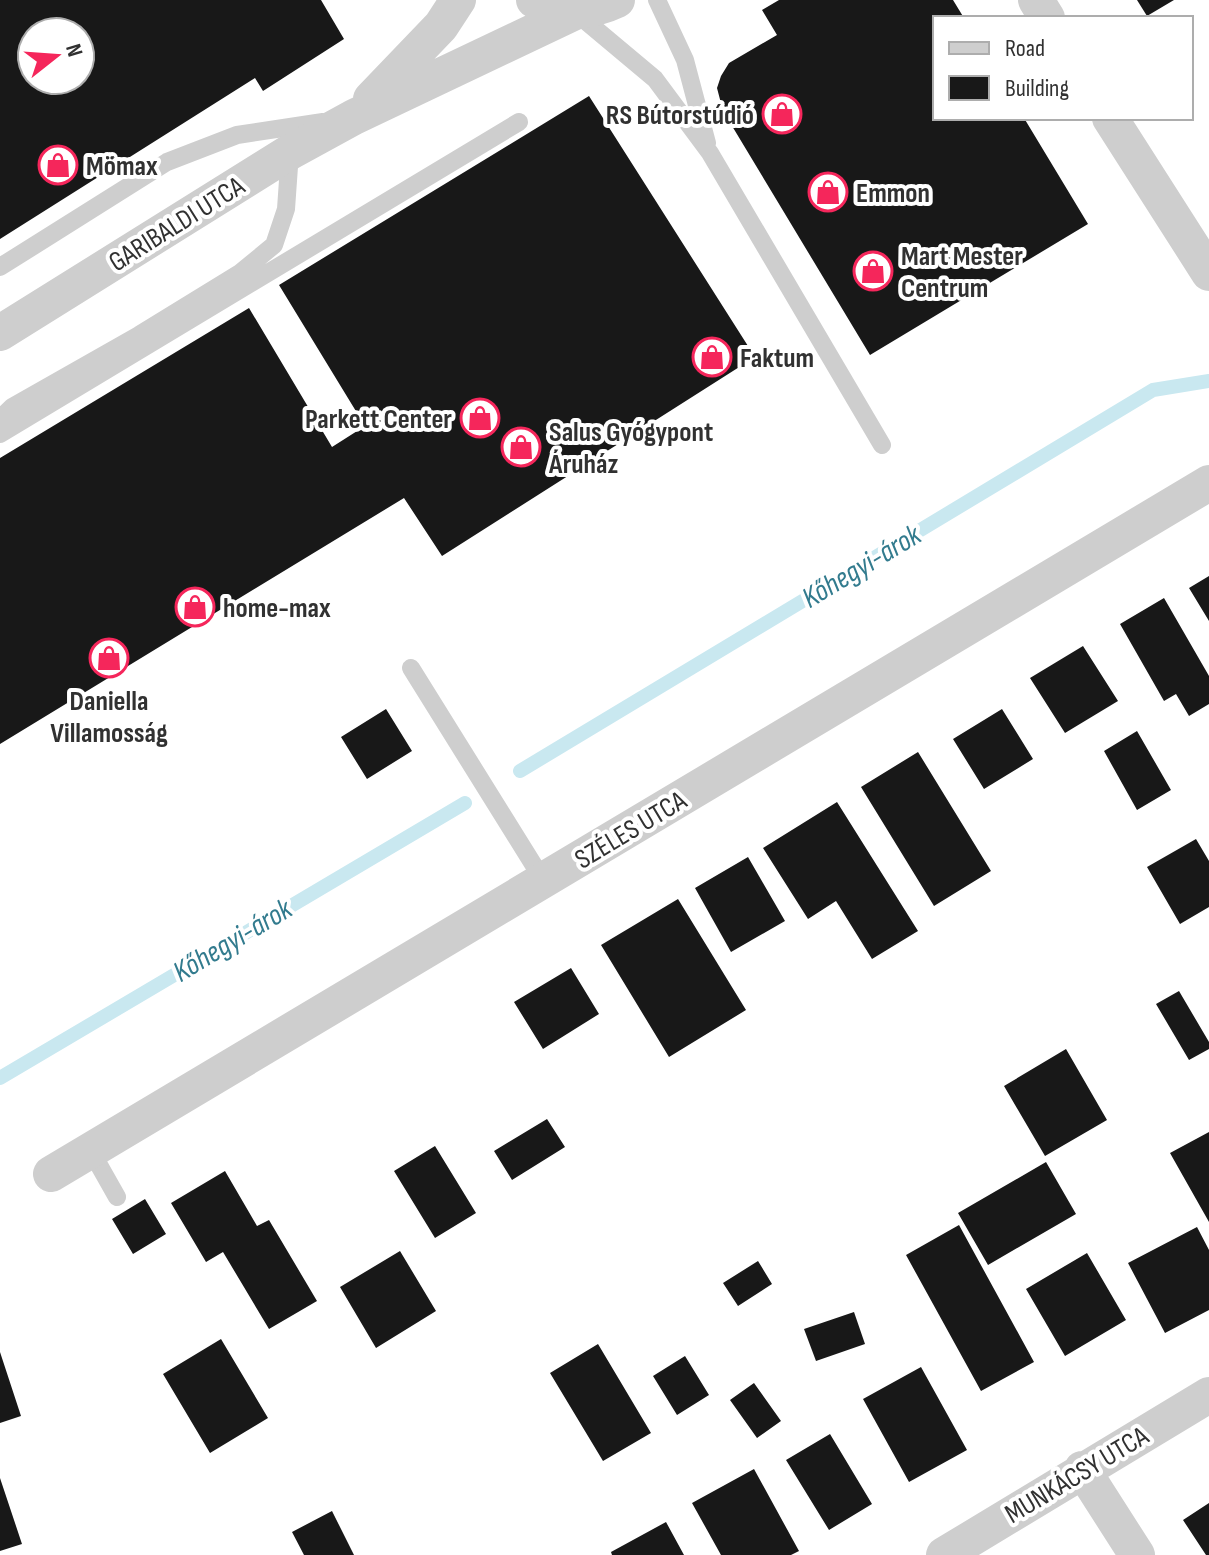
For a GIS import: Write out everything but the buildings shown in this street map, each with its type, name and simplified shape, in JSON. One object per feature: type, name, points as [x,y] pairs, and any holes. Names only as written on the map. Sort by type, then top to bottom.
[{"type":"street","name":"GARIBALDI UTCA","points":[[354,117],[441,26],[458,0]]},
{"type":"street","points":[[534,0],[575,12]]},
{"type":"street","name":"GARIBALDI UTCA","points":[[0,333],[290,152],[354,117],[575,12],[595,9],[617,0]]},
{"type":"street","points":[[1111,120],[1209,273]]},
{"type":"street","name":"SZÉLES UTCA","points":[[51,1174],[1209,483]]},
{"type":"street","name":"MUNKÁCSY UTCA","points":[[944,1555],[1209,1395]]},
{"type":"street","points":[[1082,1469],[1137,1555]]},
{"type":"lane","points":[[657,0],[685,60],[710,153]]},
{"type":"lane","points":[[575,12],[655,79],[710,153],[882,445]]},
{"type":"lane","points":[[0,267],[167,162],[196,149],[237,135],[354,117]]},
{"type":"lane","points":[[0,434],[519,122]]},
{"type":"lane","points":[[0,419],[12,407],[240,273],[274,245],[286,209],[290,152]]},
{"type":"lane","points":[[411,668],[543,880]]},
{"type":"lane","points":[[91,1151],[117,1197]]},
{"type":"waterway","name":"Kőhegyi-árok","points":[[520,771],[1153,390],[1209,381]]},
{"type":"waterway","name":"Kőhegyi-árok","points":[[0,1078],[465,803]]},
{"type":"place","name":"RS Bútorstúdió","points":[[782,114]]},
{"type":"place","name":"Mömax","points":[[58,165]]},
{"type":"place","name":"Emmon","points":[[828,192]]},
{"type":"place","name":"Mart Mester Centrum","points":[[873,271]]},
{"type":"place","name":"Faktum","points":[[712,357]]},
{"type":"place","name":"Parkett Center","points":[[480,418]]},
{"type":"place","name":"Salus Gyógypont Áruház","points":[[521,447]]},
{"type":"place","name":"home-max","points":[[195,607]]},
{"type":"place","name":"Daniella Villamosság","points":[[109,658]]}]
